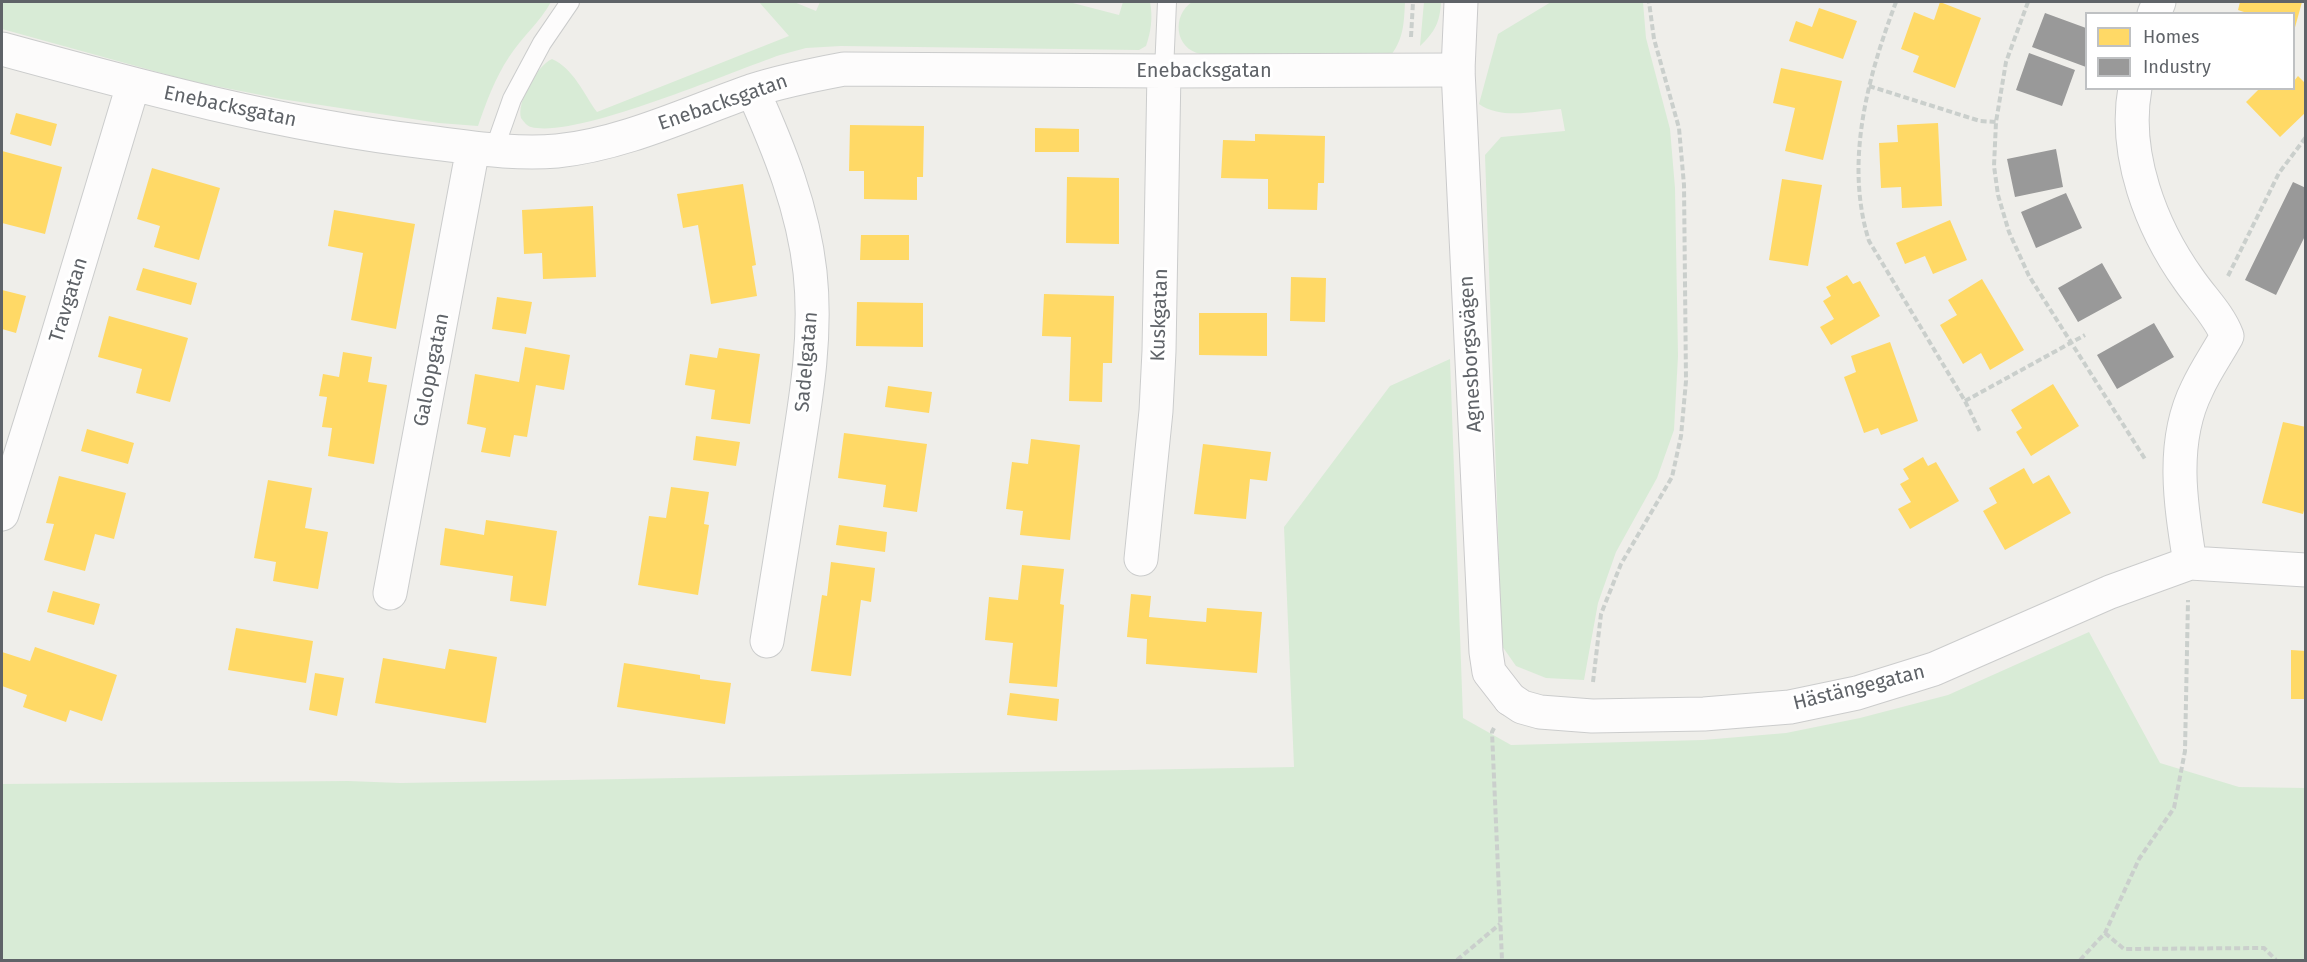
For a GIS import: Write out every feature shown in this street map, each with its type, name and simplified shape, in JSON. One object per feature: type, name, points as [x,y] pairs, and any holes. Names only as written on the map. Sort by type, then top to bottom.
[{"type":"street","name":"Agnesborgsvägen","points":[[1461,2],[1458,70],[1485,652],[1489,672],[1510,699]]},
{"type":"street","name":"Enebacksgatan","points":[[2,49],[198,101],[364,135],[526,153],[559,150],[615,138],[753,91],[798,78],[844,69],[1458,70]]},
{"type":"street","name":"Kuskgatan","points":[[1141,559],[1156,411],[1159,351],[1164,71]]},
{"type":"street","name":"Travgatan","points":[[2,513],[133,85]]},
{"type":"street","points":[[2135,90],[2132,124],[2135,153],[2150,205],[2160,230],[2188,279],[2222,323],[2227,336],[2196,390],[2186,419],[2180,455],[2182,512],[2190,563]]},
{"type":"street","name":"Sadelgatan","points":[[753,91],[782,158],[796,205],[806,247],[812,296],[811,350],[804,410],[767,641]]},
{"type":"street","name":"Galoppgatan","points":[[390,593],[483,149]]},
{"type":"street","name":"Hästängegatan","points":[[1510,699],[1521,707],[1540,712],[1592,716],[1704,714],[1790,706],[1857,693],[1934,669],[2110,592],[2190,563],[2306,570]]},
{"type":"lane","points":[[483,149],[542,43],[570,2]]},
{"type":"lane","points":[[1164,71],[1167,2]]},
{"type":"path","points":[[1592,716],[1593,669],[1601,614],[1621,564],[1672,477],[1681,436],[1686,381],[1684,185],[1679,128],[1654,39],[1649,2]]},
{"type":"path","points":[[1896,2],[1882,39],[1863,119],[1859,194],[1862,217],[1869,241],[1965,401],[1980,432]]},
{"type":"path","points":[[2028,2],[2006,62],[1995,122],[1994,166],[1998,195],[2009,232],[2029,276],[2145,459],[2181,483]]},
{"type":"path","points":[[1869,86],[1980,122],[1995,122]]},
{"type":"path","points":[[2211,309],[2279,173],[2306,137]]},
{"type":"path","points":[[1965,401],[2085,335]]},
{"type":"path","points":[[2080,960],[2105,933],[2139,859],[2174,808],[2185,751],[2186,640],[2190,563]]},
{"type":"path","points":[[1502,960],[1492,732],[1510,699]]},
{"type":"path","points":[[1457,960],[1500,924]]},
{"type":"path","points":[[2105,933],[2124,949],[2264,948],[2276,960]]},
{"type":"green space","points":[[2,2],[551,2],[504,65],[478,126],[439,123],[281,99],[190,81],[2,29]]},
{"type":"green space","points":[[759,2],[794,2],[816,11],[820,2],[1069,2],[1119,15],[1123,2],[1150,2],[1151,19],[1146,46],[1139,50],[841,46],[806,48],[780,55],[654,102],[582,123],[553,128],[531,127],[521,118],[520,111],[529,85],[540,69],[552,59],[560,63],[578,82],[597,112],[789,36]]},
{"type":"green space","points":[[1192,2],[1405,2],[1404,23],[1392,54],[1345,56],[1201,54],[1185,46],[1179,31],[1181,15]]},
{"type":"green space","points":[[1424,2],[1441,2],[1436,26],[1420,46]]},
{"type":"green space","points":[[1551,2],[1643,2],[1646,38],[1670,129],[1675,188],[1678,356],[1674,430],[1657,478],[1616,552],[1598,603],[1584,680],[1546,678],[1516,666],[1502,646],[1485,155],[1501,137],[1565,131],[1561,109],[1508,113],[1488,109],[1479,104],[1498,34]]},
{"type":"green space","points":[[1450,359],[1463,718],[1511,745],[1703,740],[1786,733],[1860,718],[1948,695],[2089,632],[2160,763],[2239,787],[2305,788],[2305,960],[2,960],[2,784],[348,781],[400,783],[1294,767],[1284,527],[1390,386]]},
{"type":"building: Homes","points":[[1940,2],[1981,18],[1955,88],[1913,72],[1919,56],[1901,49],[1914,12],[1934,20]]},
{"type":"building: Homes","points":[[2240,2],[2302,2],[2295,27],[2295,12],[2238,10]]},
{"type":"building: Homes","points":[[1819,8],[1857,21],[1843,59],[1789,41],[1796,21],[1812,27]]},
{"type":"building: Homes","points":[[1781,68],[1842,81],[1823,160],[1785,151],[1795,108],[1773,103]]},
{"type":"building: Homes","points":[[2298,76],[2306,84],[2306,112],[2280,137],[2246,102],[2258,90],[2295,90],[2295,80]]},
{"type":"building: Homes","points":[[16,113],[57,124],[51,146],[10,134]]},
{"type":"building: Homes","points":[[1938,123],[1942,206],[1902,208],[1901,187],[1881,188],[1879,143],[1898,142],[1897,125]]},
{"type":"building: Homes","points":[[850,125],[924,126],[923,177],[917,177],[917,200],[864,199],[864,171],[849,171]]},
{"type":"building: Homes","points":[[1035,128],[1079,129],[1079,152],[1035,152]]},
{"type":"building: Homes","points":[[1255,134],[1325,136],[1324,183],[1318,183],[1317,210],[1268,209],[1268,179],[1221,178],[1223,140],[1255,141]]},
{"type":"building: Homes","points":[[2,151],[62,167],[45,234],[2,223]]},
{"type":"building: Homes","points":[[152,168],[220,188],[199,260],[154,247],[160,226],[137,219]]},
{"type":"building: Homes","points":[[1067,177],[1119,178],[1119,244],[1066,243]]},
{"type":"building: Homes","points":[[1782,179],[1822,185],[1808,266],[1769,260]]},
{"type":"building: Homes","points":[[743,184],[756,265],[752,266],[757,296],[711,304],[698,225],[683,228],[677,194]]},
{"type":"building: Homes","points":[[593,206],[596,277],[543,279],[542,253],[524,254],[522,210]]},
{"type":"building: Homes","points":[[334,210],[415,224],[396,329],[351,320],[363,253],[328,246]]},
{"type":"building: Homes","points":[[1950,220],[1967,260],[1933,274],[1925,256],[1905,264],[1896,243]]},
{"type":"building: Homes","points":[[861,235],[909,235],[909,260],[860,260]]},
{"type":"building: Homes","points":[[143,268],[197,283],[191,305],[136,290]]},
{"type":"building: Homes","points":[[1847,275],[1853,284],[1860,281],[1880,316],[1831,345],[1820,327],[1834,319],[1823,301],[1831,296],[1826,287]]},
{"type":"building: Homes","points":[[1291,277],[1326,278],[1325,322],[1290,321]]},
{"type":"building: Homes","points":[[1982,279],[2024,350],[1990,370],[1981,353],[1963,364],[1940,325],[1957,315],[1948,300]]},
{"type":"building: Homes","points":[[2,290],[26,296],[16,333],[2,329]]},
{"type":"building: Homes","points":[[1044,294],[1114,296],[1112,363],[1103,363],[1102,402],[1069,401],[1071,337],[1042,336]]},
{"type":"building: Homes","points":[[497,297],[532,302],[526,334],[492,329]]},
{"type":"building: Homes","points":[[857,302],[923,303],[923,347],[856,346]]},
{"type":"building: Homes","points":[[1199,313],[1267,313],[1267,356],[1199,355]]},
{"type":"building: Homes","points":[[109,316],[188,338],[170,402],[136,393],[142,369],[98,357]]},
{"type":"building: Homes","points":[[1890,342],[1918,421],[1881,435],[1878,428],[1864,433],[1844,377],[1856,372],[1851,356]]},
{"type":"building: Homes","points":[[525,347],[570,355],[564,390],[536,385],[527,437],[514,435],[510,457],[481,452],[486,428],[467,424],[475,374],[519,382]]},
{"type":"building: Homes","points":[[719,348],[760,354],[750,424],[711,419],[715,390],[685,385],[690,354],[717,358]]},
{"type":"building: Homes","points":[[343,352],[372,357],[368,382],[387,385],[374,464],[328,456],[332,428],[322,427],[327,397],[319,396],[323,374],[339,377]]},
{"type":"building: Homes","points":[[2053,384],[2079,426],[2031,456],[2016,432],[2022,428],[2011,410]]},
{"type":"building: Homes","points":[[888,386],[932,392],[929,413],[885,407]]},
{"type":"building: Homes","points":[[2283,422],[2306,427],[2306,503],[2303,514],[2262,503]]},
{"type":"building: Homes","points":[[87,429],[134,443],[128,464],[81,451]]},
{"type":"building: Homes","points":[[844,433],[927,444],[917,512],[883,507],[886,485],[838,478]]},
{"type":"building: Homes","points":[[696,436],[740,442],[736,466],[693,460]]},
{"type":"building: Homes","points":[[1031,439],[1080,445],[1070,540],[1020,535],[1023,511],[1006,509],[1012,462],[1028,464]]},
{"type":"building: Homes","points":[[1203,444],[1271,452],[1267,481],[1250,479],[1246,519],[1194,514]]},
{"type":"building: Homes","points":[[1923,457],[1928,466],[1936,462],[1959,501],[1910,529],[1898,509],[1911,502],[1900,484],[1909,479],[1903,469]]},
{"type":"building: Homes","points":[[2024,468],[2033,484],[2049,475],[2071,513],[2005,550],[1983,511],[1997,503],[1989,488]]},
{"type":"building: Homes","points":[[59,476],[126,493],[114,539],[95,534],[85,571],[44,560],[54,524],[46,523]]},
{"type":"building: Homes","points":[[268,480],[312,488],[305,528],[328,532],[318,589],[273,581],[276,562],[254,558]]},
{"type":"building: Homes","points":[[671,487],[709,492],[704,524],[709,525],[698,595],[638,585],[649,516],[666,518]]},
{"type":"building: Homes","points":[[486,520],[557,531],[546,606],[510,601],[513,576],[440,565],[445,528],[484,535]]},
{"type":"building: Homes","points":[[839,525],[887,532],[885,552],[836,545]]},
{"type":"building: Homes","points":[[831,562],[875,568],[871,602],[861,600],[851,676],[811,671],[822,595],[827,596]]},
{"type":"building: Homes","points":[[1022,565],[1064,569],[1060,604],[1064,605],[1057,687],[1009,683],[1013,643],[985,640],[989,597],[1018,600]]},
{"type":"building: Homes","points":[[53,591],[100,604],[94,625],[47,612]]},
{"type":"building: Homes","points":[[1131,594],[1151,596],[1149,617],[1206,622],[1207,608],[1262,612],[1257,673],[1146,664],[1147,639],[1127,637]]},
{"type":"building: Homes","points":[[236,628],[313,641],[306,683],[228,670]]},
{"type":"building: Homes","points":[[35,647],[117,675],[102,721],[70,710],[66,722],[23,707],[27,695],[2,686],[2,652],[30,661]]},
{"type":"building: Homes","points":[[449,649],[497,657],[486,723],[375,703],[383,658],[445,669]]},
{"type":"building: Homes","points":[[2291,650],[2306,651],[2306,699],[2291,699]]},
{"type":"building: Homes","points":[[624,663],[700,675],[700,679],[731,683],[725,724],[617,707]]},
{"type":"building: Homes","points":[[315,673],[344,678],[337,716],[309,710]]},
{"type":"building: Homes","points":[[1010,693],[1059,699],[1057,721],[1007,715]]},
{"type":"building: Industry","points":[[2045,13],[2085,28],[2085,67],[2032,47]]},
{"type":"building: Industry","points":[[2029,53],[2075,70],[2062,106],[2016,90]]},
{"type":"building: Industry","points":[[2056,149],[2063,187],[2015,197],[2007,159]]},
{"type":"building: Industry","points":[[2293,182],[2306,188],[2306,234],[2276,295],[2245,280]]},
{"type":"building: Industry","points":[[2066,193],[2082,228],[2036,248],[2021,212]]},
{"type":"building: Industry","points":[[2102,263],[2122,298],[2078,322],[2058,288]]},
{"type":"building: Industry","points":[[2154,323],[2174,357],[2117,389],[2097,355]]}]
